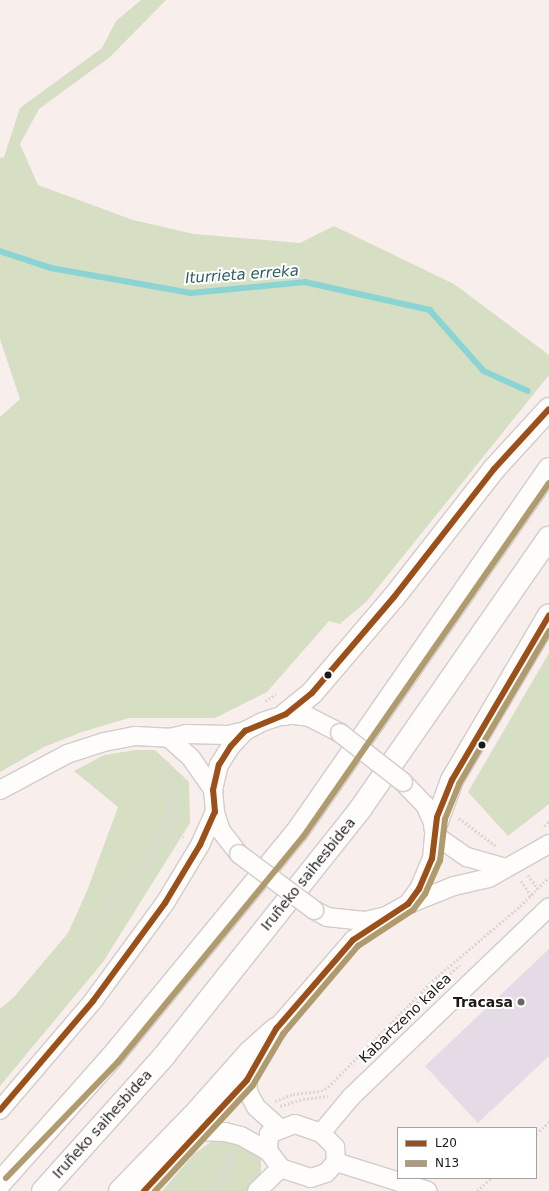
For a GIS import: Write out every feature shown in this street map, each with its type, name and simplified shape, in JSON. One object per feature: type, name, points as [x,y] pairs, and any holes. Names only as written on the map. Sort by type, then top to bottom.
[{"type":"highway","points":[[286,714],[312,693],[394,597],[494,469],[549,408]]},
{"type":"highway","points":[[0,1183],[112,1057],[297,832],[549,469]]},
{"type":"highway","name":"Iruñeko saihesbidea","points":[[43,1191],[169,1050],[361,808],[549,538]]},
{"type":"highway","points":[[454,675],[507,614],[549,557]]},
{"type":"highway","points":[[435,831],[452,780],[549,615]]},
{"type":"highway","points":[[120,1191],[193,1116],[249,1053],[276,1029]]},
{"type":"highway","points":[[0,1172],[112,1057]]},
{"type":"street","points":[[163,744],[187,734],[228,735],[245,731],[286,714],[309,717],[340,733],[403,782],[425,805],[435,831],[432,859],[419,889],[408,904]]},
{"type":"street","points":[[245,731],[219,765],[213,790],[215,812],[221,831],[239,854],[314,910],[328,917],[344,920],[364,921],[386,916]]},
{"type":"street","points":[[0,790],[67,754],[104,742],[136,736],[163,744],[191,758],[213,790]]},
{"type":"street","points":[[0,1110],[93,1001],[166,903],[200,845],[215,812]]},
{"type":"street","points":[[435,831],[466,857],[504,868]]},
{"type":"street","points":[[144,1191],[198,1131],[247,1080],[276,1029],[353,940],[386,916],[408,904],[454,886],[489,878],[504,868],[520,862],[549,844]]},
{"type":"street","name":"Kabartzeno kalea","points":[[321,1133],[350,1097],[542,901]]},
{"type":"street","points":[[247,1080],[248,1092],[269,1110],[279,1128]]},
{"type":"street","points":[[198,1131],[225,1132],[240,1142],[268,1151],[281,1168],[311,1178],[326,1173],[336,1162],[335,1147],[321,1133],[295,1124],[279,1128],[269,1134],[268,1151]]},
{"type":"street","points":[[336,1162],[428,1191]]},
{"type":"street","points":[[257,1191],[281,1168]]},
{"type":"path","points":[[260,704],[283,690]]},
{"type":"path","points":[[0,1025],[49,975],[88,932],[145,855],[161,827],[169,796],[163,744]]},
{"type":"path","points":[[0,1036],[61,976],[98,932],[147,867],[167,830],[177,804],[176,787],[166,757]]},
{"type":"path","points":[[455,815],[498,847]]},
{"type":"path","points":[[161,827],[188,838]]},
{"type":"path","points":[[527,875],[537,888],[542,901]]},
{"type":"path","points":[[331,1093],[318,1098],[288,1102],[269,1110],[268,1105],[293,1094],[321,1091],[328,1087],[432,981],[531,895],[549,877]]},
{"type":"path","points":[[519,879],[531,895],[542,901]]},
{"type":"path","name":"Kabartzeno kalea","points":[[361,1061],[428,991],[463,963]]},
{"type":"path","points":[[537,1133],[549,1122]]},
{"type":"path","points":[[215,1191],[224,1172],[225,1158],[240,1142]]},
{"type":"path","points":[[222,1191],[230,1159],[240,1142]]},
{"type":"path","points":[[478,1191],[490,1179]]},
{"type":"green space","points":[[141,0],[166,0],[110,57],[39,109],[20,144],[38,185],[133,220],[194,234],[300,243],[334,226],[454,284],[549,355],[549,375],[367,601],[340,624],[329,621],[267,692],[215,718],[129,718],[82,732],[44,747],[0,772],[0,417],[20,399],[0,339],[0,158],[4,157],[20,108],[102,48],[116,21]]},
{"type":"green space","points":[[549,653],[549,804],[508,836],[468,792]]},
{"type":"green space","points":[[136,750],[155,750],[189,782],[190,823],[103,962],[0,1086],[0,1009],[14,997],[68,933],[87,891],[118,807],[74,771],[104,755]]},
{"type":"green space","points":[[227,1139],[253,1148],[261,1160],[261,1171],[257,1182],[247,1191],[162,1191],[194,1154],[212,1141]]},
{"type":"building","name":"Tracasa","points":[[549,949],[549,1056],[478,1123],[425,1066]]},
{"type":"waterway","name":"Iturrieta erreka","points":[[0,251],[51,268],[191,293],[305,282],[430,310],[484,371],[528,391]]},
{"type":"transit line","name":"L20","points":[[0,1110],[93,1001],[165,903],[200,845],[215,812],[213,790],[219,765],[231,746],[245,731],[286,714],[312,693],[394,597],[494,469],[549,409]]},
{"type":"transit line","name":"N13","points":[[6,1178],[118,1062],[303,837],[549,483]]},
{"type":"transit line","name":"L20","points":[[144,1191],[247,1080],[276,1029],[353,940],[408,904],[419,889],[432,859],[437,817],[452,780],[549,615]]},
{"type":"transit line","name":"N13","points":[[155,1191],[253,1085],[283,1034],[358,946],[413,910],[425,894],[440,861],[445,819],[459,784],[549,631]]},
{"type":"place","name":"Tracasa","points":[[521,1002]]}]
